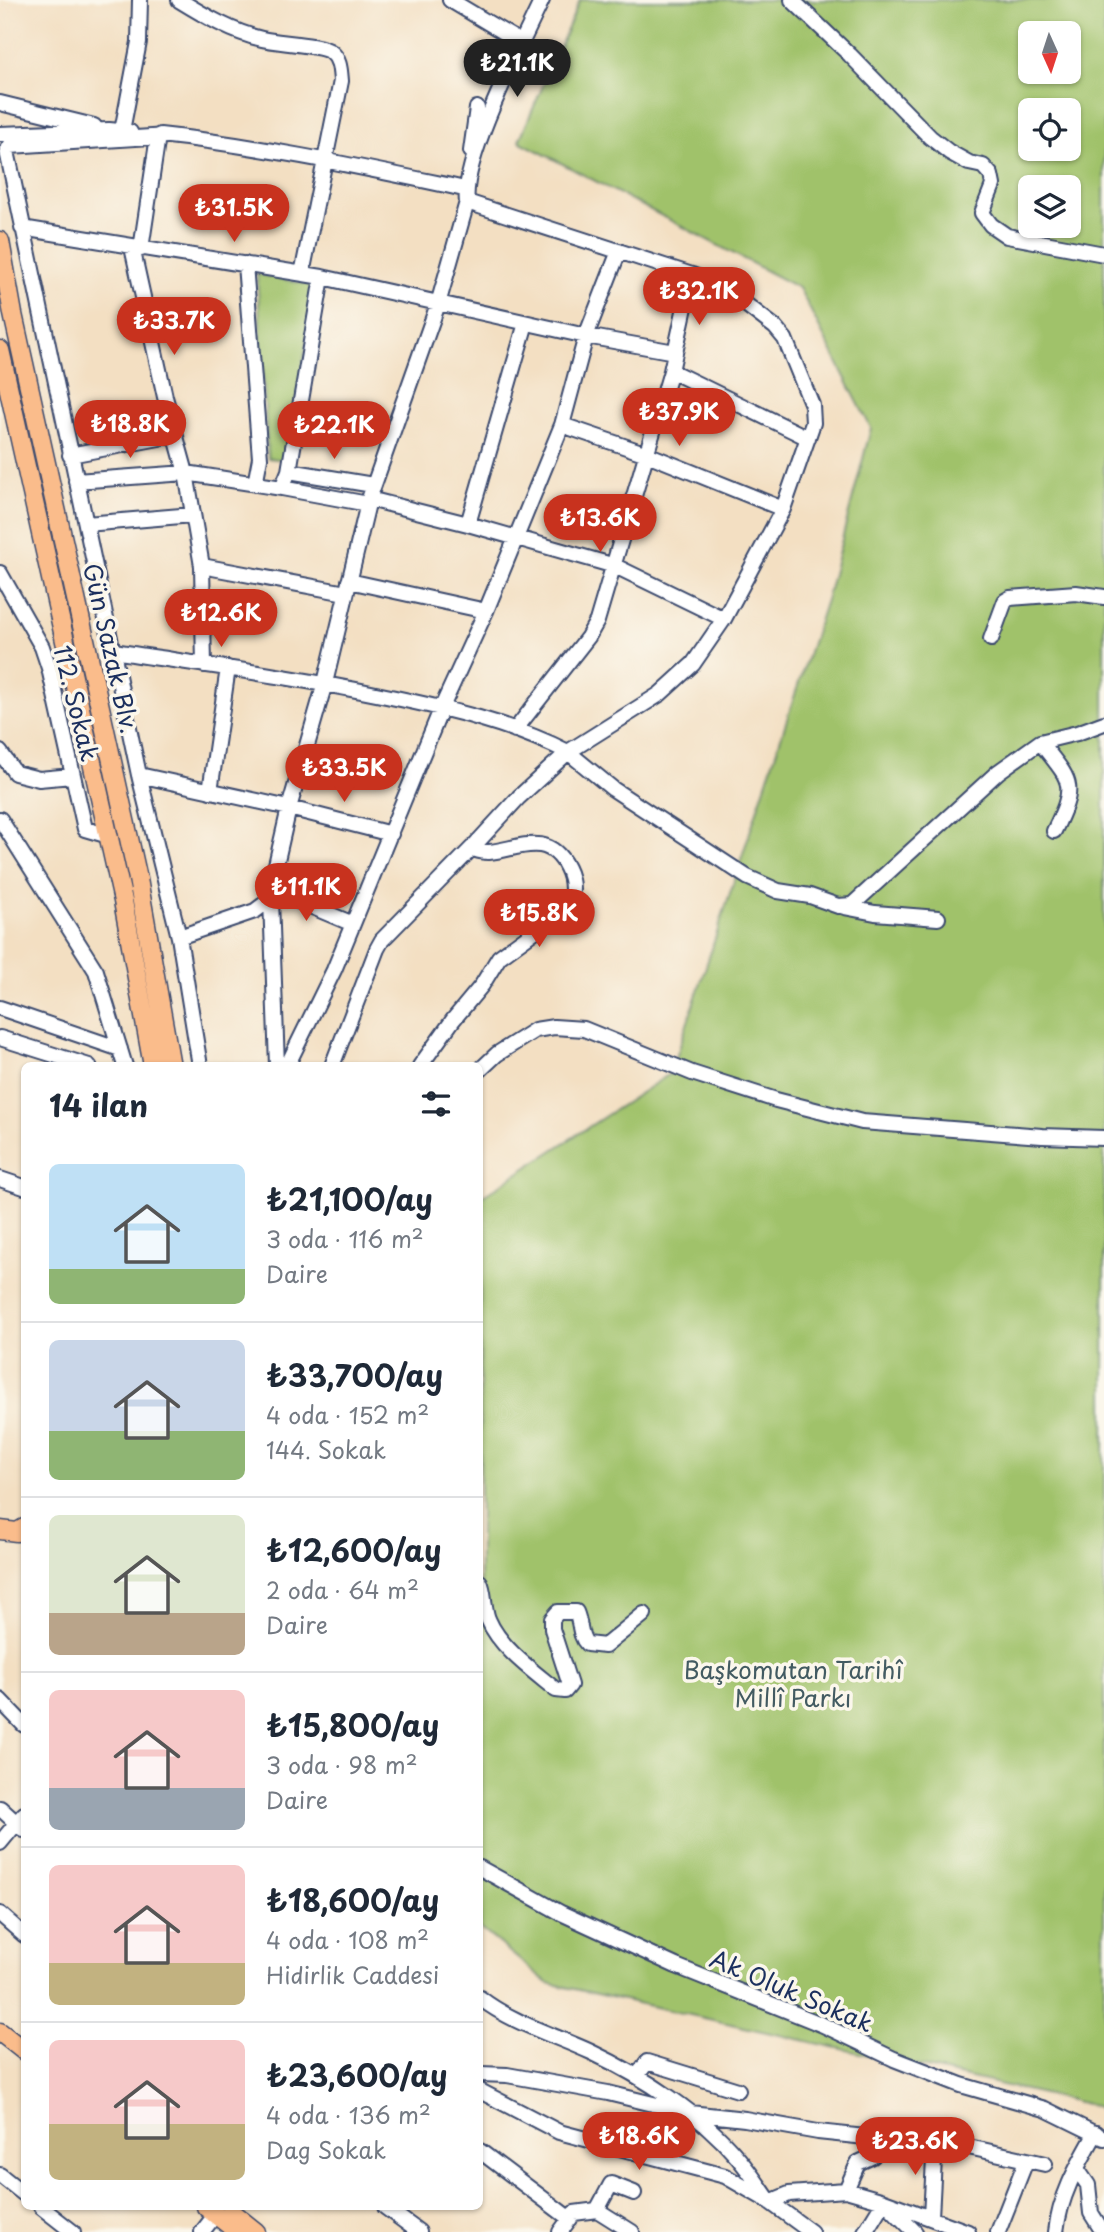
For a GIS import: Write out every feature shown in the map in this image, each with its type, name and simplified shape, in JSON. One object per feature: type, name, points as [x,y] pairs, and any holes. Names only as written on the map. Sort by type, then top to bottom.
[{"type":"main road","name":"Gün Sazak Blv.","points":[[0,241],[13,314],[138,879],[171,1062]]},
{"type":"main road","name":"Gün Sazak Blv.","points":[[0,350],[126,915],[152,1062]]},
{"type":"main road","points":[[0,1530],[17,1532],[21,1530]]},
{"type":"main road","points":[[0,2032],[21,2049]]},
{"type":"main road","points":[[0,2043],[21,2060]]},
{"type":"main road","points":[[221,2210],[238,2232]]},
{"type":"main road","points":[[222,2210],[256,2232]]},
{"type":"street","points":[[116,131],[139,42],[140,0]]},
{"type":"street","points":[[179,0],[244,34],[320,47],[331,52],[340,63],[341,81],[302,274]]},
{"type":"street","points":[[450,0],[523,43]]},
{"type":"street","points":[[469,173],[492,110],[542,0]]},
{"type":"street","points":[[792,0],[930,137],[959,158],[983,166],[991,175],[993,185],[982,213],[991,225],[1007,236],[1104,254]]},
{"type":"street","points":[[0,103],[116,131],[325,160],[466,196],[692,275],[723,287],[775,327],[785,339],[812,405],[813,423],[782,509],[724,619],[693,664],[660,694],[568,752],[519,797],[382,940],[334,1062]]},
{"type":"street","points":[[277,1062],[271,894],[289,808],[325,683],[370,496],[438,304],[466,196],[477,108]]},
{"type":"street","points":[[0,134],[116,131]]},
{"type":"street","points":[[162,136],[10,146],[6,151],[139,775],[179,937],[199,1062]]},
{"type":"street","points":[[162,136],[137,248],[164,397],[186,473],[202,566],[204,664]]},
{"type":"street","points":[[22,228],[322,277],[586,336],[675,352]]},
{"type":"street","points":[[289,1062],[353,924],[562,425],[586,336],[619,251]]},
{"type":"street","points":[[245,264],[260,458],[255,484]]},
{"type":"street","points":[[515,730],[588,637],[597,621],[671,371],[692,275]]},
{"type":"street","points":[[282,488],[289,471],[322,277]]},
{"type":"street","points":[[468,524],[526,323]]},
{"type":"street","points":[[671,371],[808,438]]},
{"type":"street","points":[[562,425],[647,454],[782,509]]},
{"type":"street","points":[[71,455],[175,435]]},
{"type":"street","points":[[289,471],[615,566],[724,619]]},
{"type":"street","points":[[76,481],[186,473],[282,488],[370,496]]},
{"type":"street","points":[[86,524],[193,515]]},
{"type":"street","points":[[202,566],[348,587],[485,611]]},
{"type":"street","name":"112. Sokak","points":[[0,573],[42,647],[54,683],[85,829],[108,836]]},
{"type":"street","points":[[991,639],[1006,600],[1010,598],[1076,593],[1104,597]]},
{"type":"street","points":[[113,651],[325,683],[477,716],[568,752],[612,789],[747,877],[778,891],[810,896],[875,913],[937,918]]},
{"type":"street","points":[[210,791],[228,668]]},
{"type":"street","points":[[844,907],[852,905],[998,772],[1040,742],[1104,723]]},
{"type":"street","points":[[1040,742],[1067,777],[1070,791],[1067,805],[1054,831]]},
{"type":"street","points":[[0,752],[8,774],[39,779],[72,776]]},
{"type":"street","points":[[139,775],[391,834]]},
{"type":"street","points":[[0,819],[96,971],[124,1062]]},
{"type":"street","points":[[423,1062],[482,985],[499,957],[569,906],[572,897],[569,871],[562,860],[547,848],[538,845],[485,852],[472,848]]},
{"type":"street","points":[[179,937],[255,911],[271,894]]},
{"type":"street","points":[[271,894],[353,924]]},
{"type":"street","points":[[0,1008],[120,1049]]},
{"type":"street","points":[[483,1067],[497,1054],[535,1030],[554,1027],[584,1029],[692,1073],[776,1100],[862,1122],[1104,1138]]},
{"type":"street","points":[[0,1038],[45,1059],[64,1062]]},
{"type":"street","points":[[0,1179],[21,1182]]},
{"type":"street","points":[[483,1606],[496,1635],[556,1690],[565,1691],[570,1685],[552,1629],[552,1619],[558,1612],[576,1612],[581,1622],[582,1639],[587,1644],[604,1646],[644,1614]]},
{"type":"street","points":[[0,1700],[21,1722]]},
{"type":"street","points":[[0,1808],[21,1821]]},
{"type":"street","points":[[0,1843],[21,1823]]},
{"type":"street","name":"Ak Oluk Sokak","points":[[483,1870],[561,1913],[676,1966],[824,2025],[894,2059],[961,2085],[1045,2109],[1100,2136]]},
{"type":"street","points":[[0,1914],[21,1932]]},
{"type":"street","points":[[483,2001],[538,2030],[637,2076],[690,2113],[739,2159],[770,2202]]},
{"type":"street","points":[[637,2076],[648,2062],[738,2090]]},
{"type":"street","points":[[483,2074],[507,2075],[608,2093],[690,2113],[745,2119],[818,2132],[886,2139],[937,2140],[1045,2164]]},
{"type":"street","points":[[483,2093],[559,2133],[725,2176],[770,2202],[811,2232]]},
{"type":"street","points":[[1056,2232],[1058,2213],[1076,2169],[1100,2136]]},
{"type":"street","points":[[846,2190],[858,2163],[873,2156],[886,2139]]},
{"type":"street","points":[[886,2139],[934,2159],[931,2217]]},
{"type":"street","points":[[483,2153],[570,2219]]},
{"type":"street","points":[[998,2232],[1026,2161]]},
{"type":"street","points":[[1076,2169],[1088,2185],[1091,2213],[1103,2232]]},
{"type":"street","points":[[1,2177],[21,2192]]},
{"type":"street","points":[[597,2210],[611,2184],[634,2193]]},
{"type":"street","points":[[770,2202],[789,2194],[846,2190],[931,2217],[968,2232]]},
{"type":"street","points":[[865,2232],[884,2201]]},
{"type":"street","points":[[884,2201],[915,2232]]},
{"type":"street","points":[[45,2210],[73,2232]]},
{"type":"street","points":[[202,2232],[218,2210]]},
{"type":"street","points":[[389,2210],[419,2232]]},
{"type":"street","points":[[560,2232],[574,2213],[597,2210],[632,2232]]},
{"type":"green space","name":"Başkomutan Tarihî Millî Parkı","points":[[580,0],[1104,0],[1104,2114],[1096,2106],[548,1983],[483,1930],[483,1196],[671,1073],[827,597],[871,428],[799,288],[519,141]]},
{"type":"green space","points":[[257,274],[316,286],[287,460],[268,458]]}]
